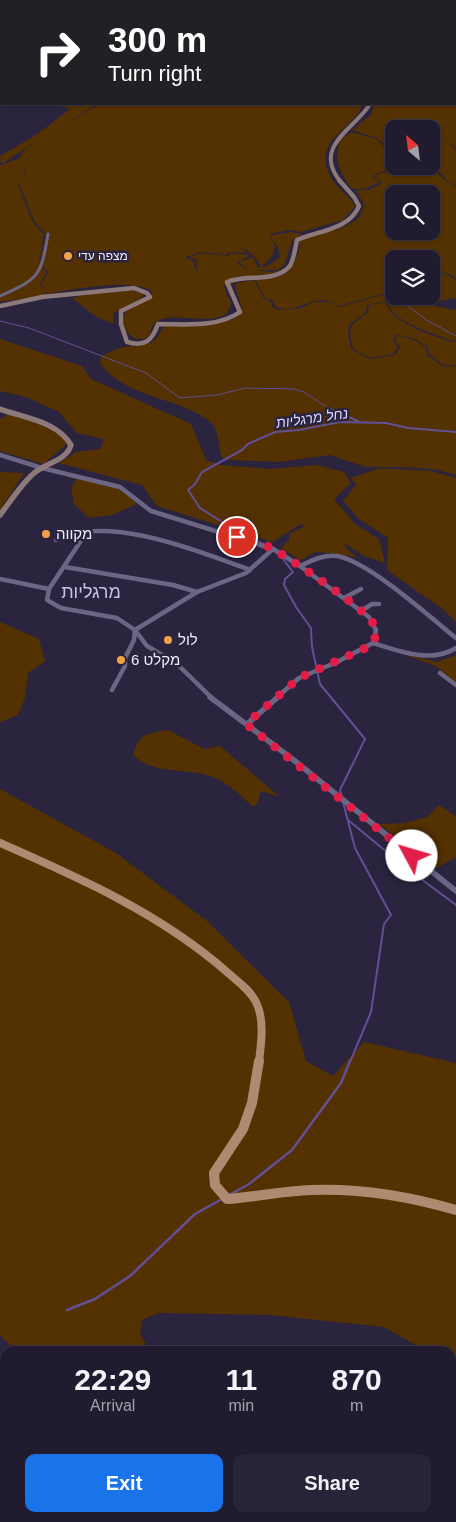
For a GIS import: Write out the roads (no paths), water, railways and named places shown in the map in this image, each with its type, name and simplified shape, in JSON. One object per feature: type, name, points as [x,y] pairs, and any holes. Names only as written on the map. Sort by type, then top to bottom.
[{"type":"main road","points":[[0,306],[42,297],[134,288],[147,293],[150,297],[121,311],[121,324],[127,342],[144,344],[152,339],[158,324],[196,324],[228,320],[240,312],[227,282],[278,275],[290,266],[297,240],[313,232],[346,223],[355,217],[359,206],[355,196],[334,174],[330,159],[338,137],[365,112],[369,105]]},
{"type":"main road","points":[[0,409],[56,428],[70,441],[71,446],[67,454],[32,474],[0,515]]},
{"type":"main road","points":[[0,843],[84,880],[196,946],[240,983],[257,1004],[262,1036],[252,1104],[243,1129],[214,1173],[215,1186],[227,1199],[311,1190],[363,1190],[410,1196],[456,1210]]},
{"type":"street","points":[[0,296],[25,285],[37,277],[42,268],[48,234]]},
{"type":"street","points":[[0,455],[42,468],[120,487],[151,511],[273,549],[362,610],[374,624],[376,634],[373,643],[337,662],[299,678],[246,724]]},
{"type":"street","points":[[56,540],[88,530],[109,530],[183,545],[250,570]]},
{"type":"street","points":[[88,530],[49,589],[47,600],[53,605],[117,618],[135,630],[147,646],[176,664],[205,693],[456,891]]},
{"type":"street","points":[[135,630],[197,592],[239,577],[250,570],[273,549]]},
{"type":"street","points":[[300,566],[325,556],[346,558],[413,604],[456,638]]},
{"type":"street","points":[[65,567],[173,585],[197,592]]},
{"type":"street","points":[[0,580],[49,589]]},
{"type":"street","points":[[344,598],[361,589]]},
{"type":"street","points":[[362,610],[372,604],[379,604]]},
{"type":"street","points":[[112,690],[125,666],[125,658],[134,640],[135,630]]},
{"type":"street","points":[[373,643],[432,657],[446,654],[456,648]]},
{"type":"street","points":[[440,673],[456,685]]},
{"type":"waterway","points":[[406,305],[428,321],[456,336]]},
{"type":"waterway","points":[[0,321],[29,328],[146,373],[180,398],[217,395],[245,388],[294,389],[304,392],[328,408]]},
{"type":"waterway","points":[[328,408],[358,421]]},
{"type":"waterway","name":"נחל מרגליות","points":[[263,544],[235,530],[200,508],[188,490],[195,484],[202,472],[242,450],[248,444],[275,432],[299,430],[340,422],[386,423],[408,428],[456,432]]},
{"type":"waterway","points":[[280,555],[293,572],[285,579],[284,585],[296,607],[311,628],[312,647],[320,684],[365,739],[340,790],[342,797]]},
{"type":"waterway","points":[[343,802],[355,848],[391,915],[384,924],[371,1012],[350,1062]]},
{"type":"waterway","points":[[348,820],[405,867],[456,905]]},
{"type":"waterway","points":[[231,1194],[249,1184],[292,1150],[341,1083],[350,1061]]},
{"type":"waterway","points":[[67,1310],[95,1299],[130,1276],[195,1214],[222,1199]]},
{"type":"place","name":"מצפה עדי","points":[[68,256]]},
{"type":"place","name":"מקווה","points":[[46,534]]},
{"type":"place","name":"לול","points":[[168,640]]},
{"type":"place","name":"מקלט 6","points":[[121,660]]},
{"type":"district","name":"מרגליות","points":[[91,592]]}]
